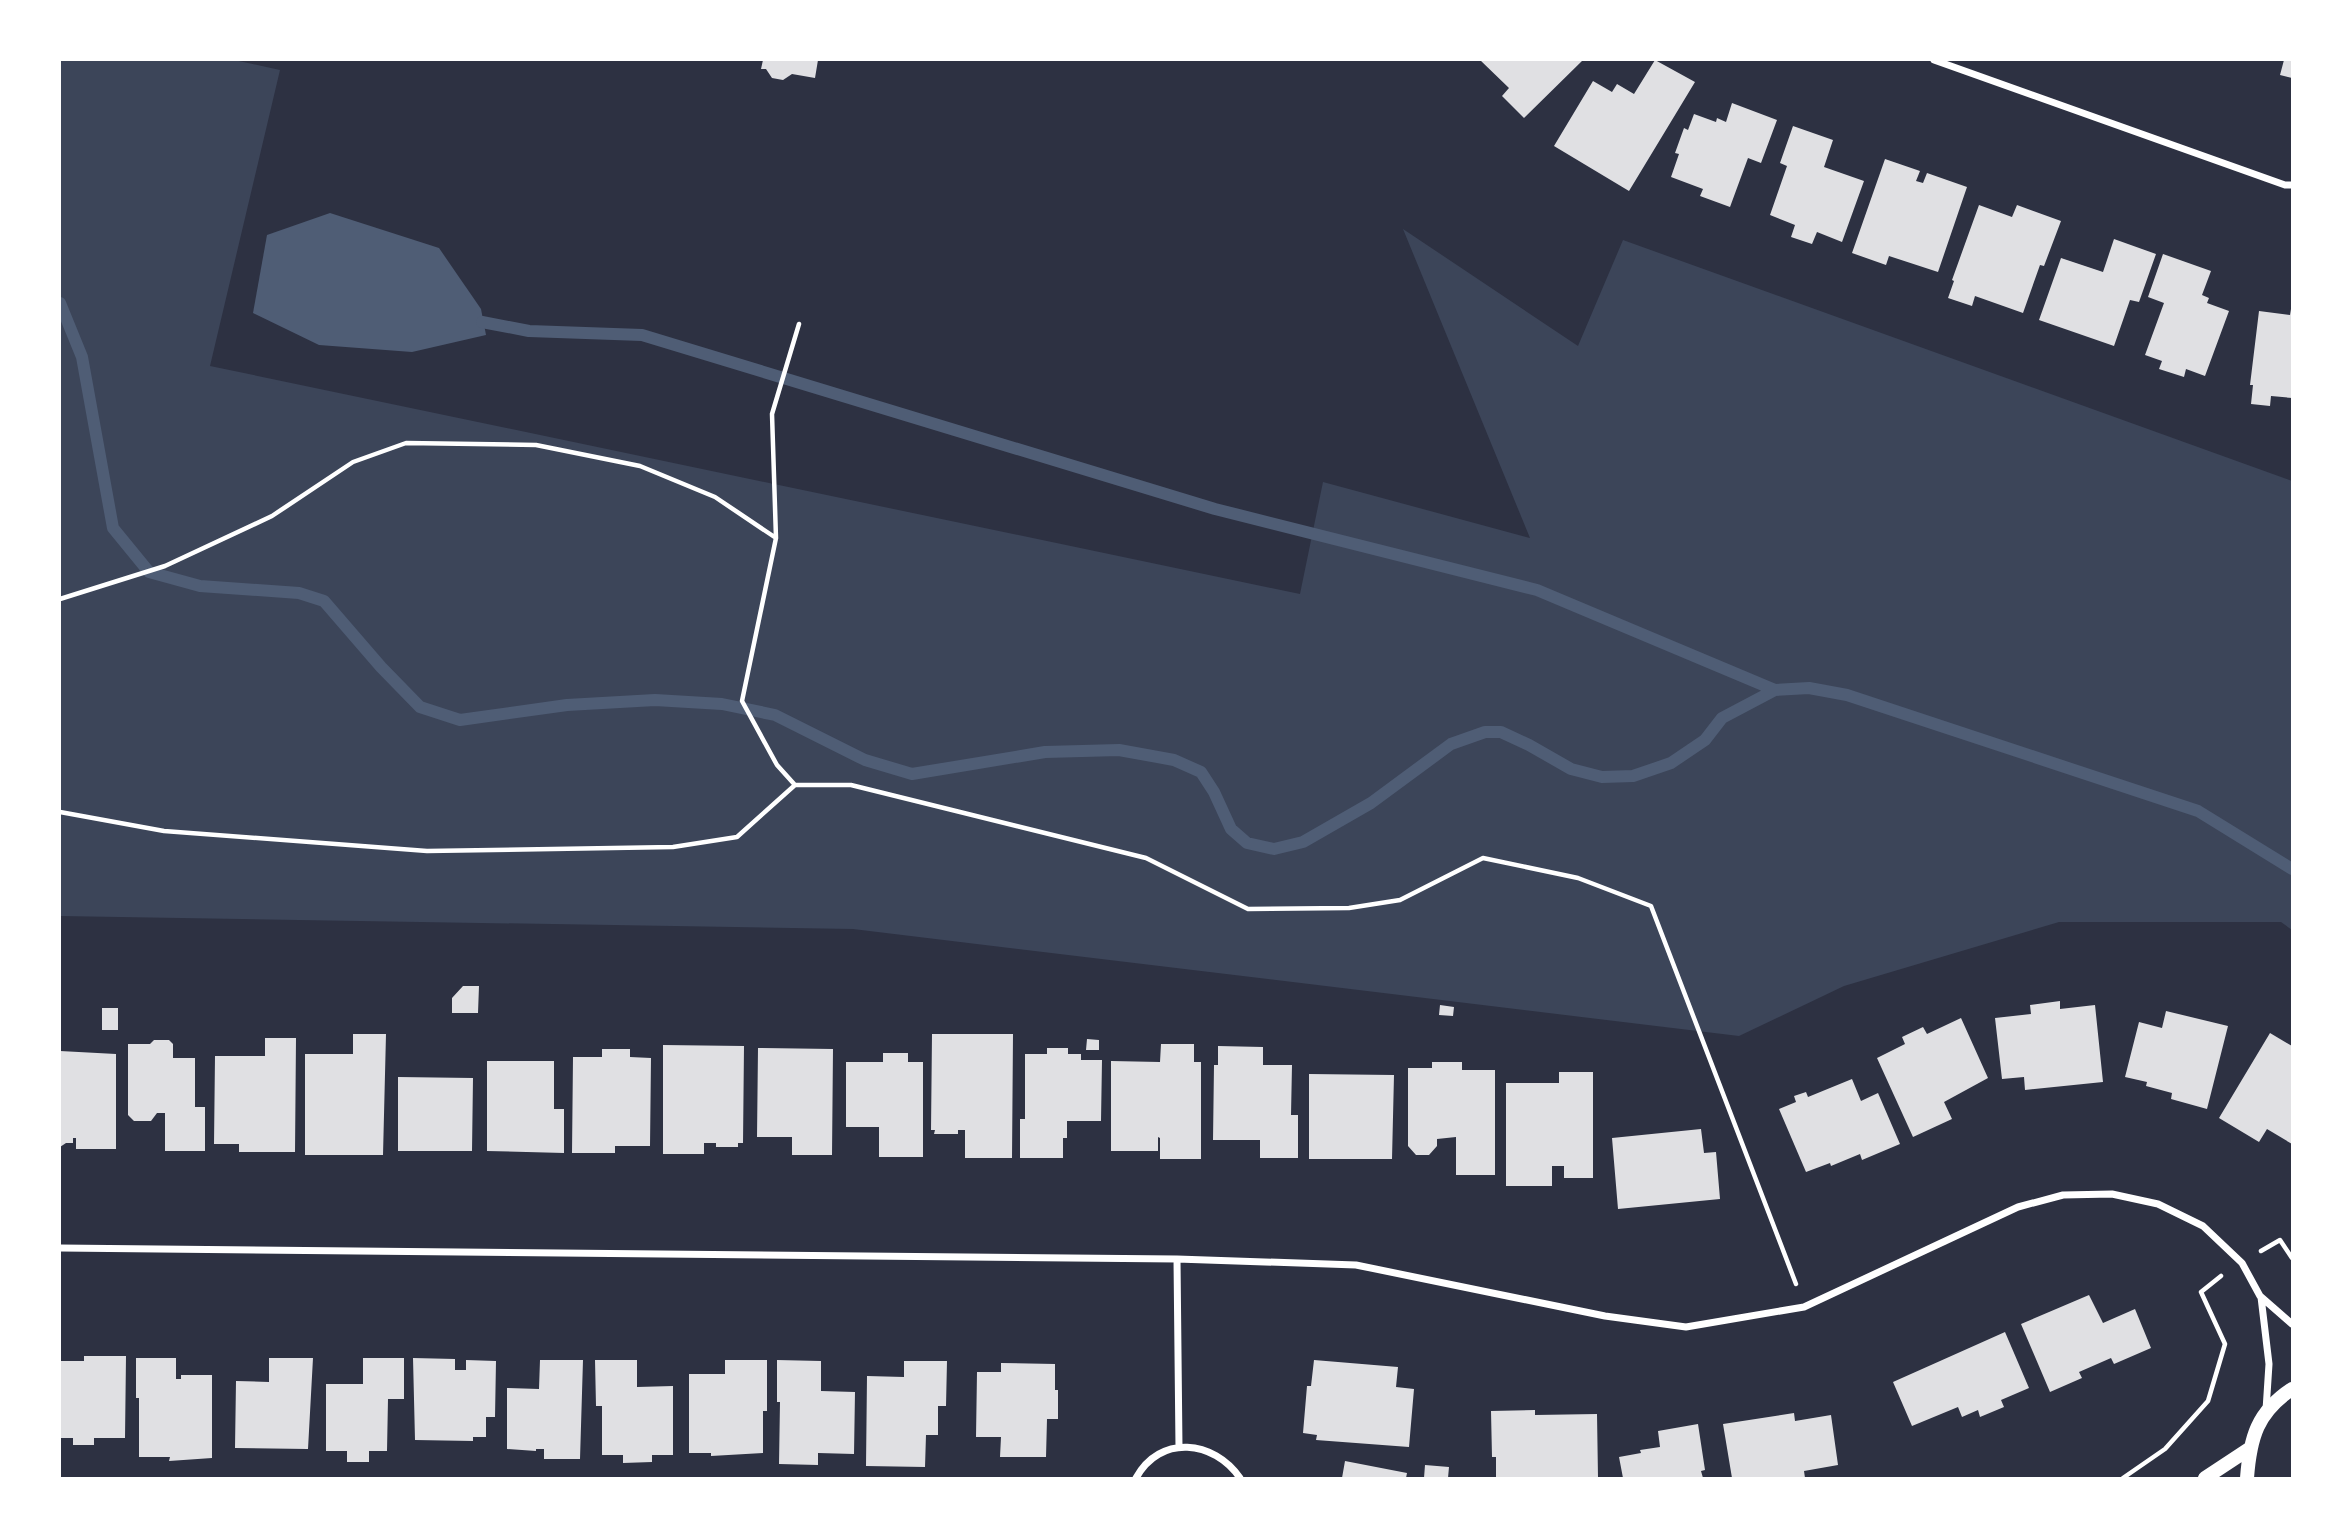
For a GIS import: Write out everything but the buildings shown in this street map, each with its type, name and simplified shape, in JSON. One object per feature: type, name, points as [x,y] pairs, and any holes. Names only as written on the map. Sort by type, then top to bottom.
[{"type":"main road","points":[[2247,1479],[2249,1449],[2256,1429],[2266,1412],[2292,1389]]},
{"type":"main road","points":[[2205,1479],[2249,1449]]},
{"type":"street","points":[[1934,60],[2285,185],[2292,185]]},
{"type":"street","points":[[60,1248],[1177,1259],[1356,1265],[1605,1316],[1686,1327],[1804,1307],[2018,1207],[2063,1195],[2112,1194],[2158,1204],[2203,1226],[2242,1263],[2260,1296],[2292,1325]]},
{"type":"street","points":[[1177,1259],[1179,1447]]},
{"type":"street","points":[[2260,1296],[2269,1364],[2266,1412]]},
{"type":"street","points":[[1136,1479],[1141,1470],[1159,1454],[1179,1447],[1192,1447],[1213,1453],[1230,1464],[1240,1479]]},
{"type":"path","points":[[795,785],[778,765],[742,701],[776,538],[772,414],[799,324]]},
{"type":"path","points":[[60,599],[165,566],[272,516],[353,462],[406,443],[536,445],[640,466],[715,497],[776,538]]},
{"type":"path","points":[[60,812],[164,831],[427,850],[673,846],[737,837],[795,785],[851,785],[1146,859],[1248,909],[1349,908],[1400,900],[1483,858],[1578,878],[1651,906],[1804,1307]]},
{"type":"path","points":[[2269,1246],[2280,1240],[2292,1258]]},
{"type":"path","points":[[2123,1479],[2165,1449],[2208,1401],[2225,1344],[2201,1292],[2210,1283]]},
{"type":"shaded area","points":[[60,60],[234,60],[280,70],[210,366],[1300,594],[1323,482],[1530,538],[1403,229],[1578,346],[1623,240],[2292,481],[2292,930],[2281,922],[2059,922],[1844,986],[1739,1036],[853,929],[60,916]]},
{"type":"shaded area","points":[[330,213],[439,248],[481,309],[486,335],[412,352],[319,345],[253,313],[267,235]]},
{"type":"waterway","points":[[60,303],[82,357],[113,528],[149,572],[200,586],[299,593],[324,601],[420,707],[460,720],[567,705],[655,700],[722,704],[775,715],[865,760],[912,774],[1045,752],[1119,750],[1174,760],[1201,772],[1214,792],[1231,829],[1247,843],[1274,849],[1303,842],[1371,803],[1451,744],[1485,732],[1501,732],[1571,769],[1602,777],[1633,776],[1671,763],[1705,740],[1722,718],[1775,690],[1809,688],[1847,695],[2198,811],[2292,869]]},
{"type":"waterway","points":[[482,322],[529,331],[642,335],[1215,509],[1537,590],[1775,690]]}]
